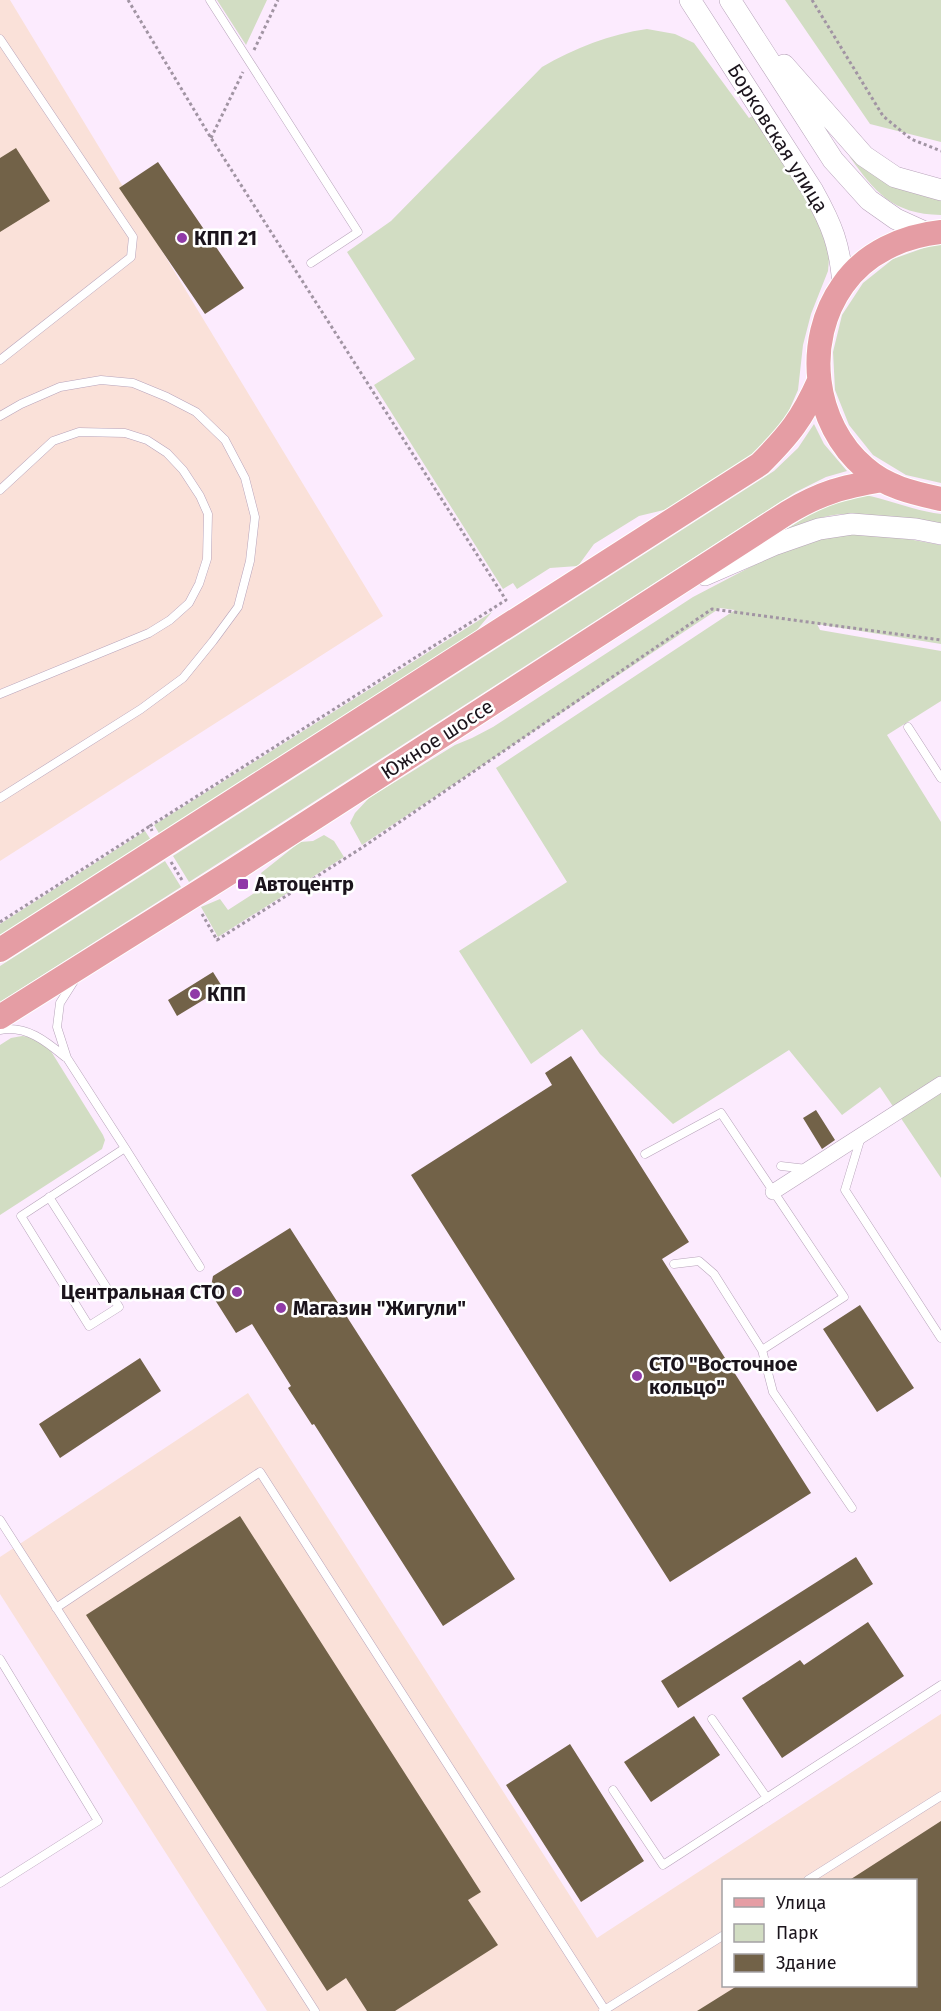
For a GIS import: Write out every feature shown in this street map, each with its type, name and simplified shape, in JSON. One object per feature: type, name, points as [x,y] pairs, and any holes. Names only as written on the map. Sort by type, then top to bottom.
[{"type":"main road","name":"Борковская улица","points":[[690,0],[826,214],[836,236],[843,285]]},
{"type":"main road","name":"Борковская улица","points":[[734,6],[833,160],[868,200],[896,219],[935,233]]},
{"type":"main road","points":[[734,6],[864,156],[895,177],[941,190]]},
{"type":"main road","points":[[935,233],[901,240],[882,250],[860,267],[843,285],[825,322],[819,341],[818,360],[823,403],[838,436],[848,450],[865,469],[882,480],[906,491],[941,499]]},
{"type":"main road","points":[[0,950],[760,464],[797,424],[819,381]]},
{"type":"main road","name":"Южное шоссе","points":[[0,1017],[811,499],[838,488],[882,480]]},
{"type":"main road","points":[[625,618],[694,580],[776,544],[819,529],[852,524],[916,529],[941,534]]},
{"type":"street","points":[[773,1192],[941,1084]]},
{"type":"lane","points":[[210,0],[358,232],[310,263]]},
{"type":"lane","points":[[0,39],[133,237],[131,257],[0,360]]},
{"type":"lane","points":[[0,416],[60,387],[101,380],[133,382],[196,412],[225,440],[245,478],[255,517],[250,561],[238,607],[183,678],[141,709],[0,798]]},
{"type":"lane","points":[[0,490],[53,441],[79,432],[125,433],[147,440],[167,453],[183,470],[200,496],[208,514],[207,559],[199,584],[189,603],[170,620],[149,633],[0,694]]},
{"type":"lane","points":[[0,685],[15,687]]},
{"type":"lane","points":[[908,726],[941,778]]},
{"type":"lane","points":[[94,958],[74,980],[60,1003],[57,1026],[67,1058],[200,1267]]},
{"type":"lane","points":[[0,1030],[9,1028],[28,1032],[46,1040],[67,1058]]},
{"type":"lane","points":[[645,1154],[721,1113],[844,1297],[762,1350]]},
{"type":"lane","points":[[861,1136],[845,1190],[941,1338]]},
{"type":"lane","points":[[49,1197],[119,1306],[89,1326],[21,1216],[49,1197],[125,1148]]},
{"type":"lane","points":[[781,1166],[809,1169]]},
{"type":"lane","points":[[674,1264],[699,1261],[714,1274],[762,1350],[773,1392],[852,1508]]},
{"type":"lane","points":[[56,1608],[260,1472],[604,2010],[722,1936]]},
{"type":"lane","points":[[0,1520],[315,2011]]},
{"type":"lane","points":[[0,1659],[98,1821],[0,1883]]},
{"type":"lane","points":[[613,1790],[663,1865],[941,1685]]},
{"type":"lane","points":[[712,1719],[767,1798]]},
{"type":"lane","points":[[811,1879],[941,1796]]},
{"type":"path","points":[[0,922],[506,600],[211,138],[128,0]]},
{"type":"path","points":[[812,0],[883,116],[911,139],[941,151]]},
{"type":"path","points":[[150,826],[218,940],[363,847],[712,609],[941,640]]},
{"type":"shaded area","points":[[0,0],[10,0],[383,616],[0,861]]},
{"type":"shaded area","points":[[248,1393],[597,1938],[941,1714],[941,2011],[267,2011],[0,1594],[0,1557]]},
{"type":"green space","points":[[217,0],[267,0],[246,45]]},
{"type":"green space","points":[[785,0],[941,0],[941,142],[870,124]]},
{"type":"green space","points":[[647,29],[675,34],[694,43],[749,118],[759,112],[823,226],[829,259],[828,271],[811,314],[803,345],[798,390],[780,431],[766,447],[668,509],[639,516],[594,544],[578,566],[550,568],[517,589],[513,583],[503,589],[374,385],[415,359],[347,252],[391,221],[542,67],[593,43],[620,34]]},
{"type":"green space","points":[[849,156],[865,169],[941,197],[941,215],[910,210],[886,199],[867,180]]},
{"type":"green space","points":[[932,245],[941,245],[941,483],[906,475],[873,455],[849,425],[835,390],[833,352],[842,315],[863,283],[893,259]]},
{"type":"green space","points":[[814,424],[824,444],[847,471],[826,477],[796,492],[189,882],[173,856],[774,471],[798,448]]},
{"type":"green space","points":[[865,495],[941,514],[941,529],[880,517],[843,514],[806,522],[785,530],[828,503]]},
{"type":"green space","points":[[833,531],[875,533],[941,545],[941,644],[817,624],[820,630],[941,651],[941,701],[887,735],[941,822],[941,1178],[880,1087],[842,1115],[789,1050],[673,1124],[600,1054],[582,1029],[531,1064],[459,951],[567,882],[496,768],[735,610],[720,608],[362,845],[350,823],[355,813],[369,798],[455,745],[493,727],[693,597],[758,563]]},
{"type":"green space","points":[[492,612],[476,631],[436,658],[160,835],[154,825]]},
{"type":"green space","points":[[145,831],[151,840],[0,937],[0,924]]},
{"type":"green space","points":[[324,835],[334,841],[344,857],[218,937],[201,907],[220,899],[228,910],[267,885],[261,873],[300,842],[313,841]]},
{"type":"green space","points":[[165,861],[181,887],[0,1002],[0,966]]},
{"type":"green space","points":[[30,1037],[49,1048],[105,1140],[102,1149],[0,1215],[0,1045],[11,1038]]},
{"type":"building","points":[[16,148],[50,201],[0,232],[0,158]]},
{"type":"building","name":"КПП 21","points":[[158,162],[244,288],[205,314],[119,188]]},
{"type":"building","name":"КПП","points":[[213,972],[223,988],[177,1016],[168,1000]]},
{"type":"building","name":"СТО \"Восточное кольцо\"","points":[[571,1056],[689,1242],[662,1259],[811,1493],[670,1582],[411,1175],[552,1085],[545,1073]]},
{"type":"building","points":[[816,1110],[835,1140],[822,1149],[803,1118]]},
{"type":"building","points":[[290,1228],[515,1579],[443,1626],[314,1424],[312,1425],[288,1388],[291,1386],[252,1324],[236,1333],[210,1292],[213,1276]]},
{"type":"building","points":[[860,1305],[914,1388],[877,1412],[823,1329]]},
{"type":"building","points":[[140,1358],[161,1391],[60,1458],[39,1424]]},
{"type":"building","points":[[240,1516],[481,1892],[468,1900],[498,1945],[395,2011],[367,2011],[346,1978],[327,1991],[86,1615]]},
{"type":"building","points":[[856,1557],[873,1584],[678,1708],[661,1681]]},
{"type":"building","points":[[868,1622],[904,1676],[782,1758],[742,1698],[800,1660],[804,1665]]},
{"type":"building","points":[[694,1716],[720,1755],[651,1802],[624,1762]]},
{"type":"building","points":[[570,1744],[644,1861],[581,1902],[506,1785]]},
{"type":"building","points":[[941,1821],[941,2011],[697,2011],[735,1987],[917,1987],[917,1879],[851,1879]]},
{"type":"place","name":"КПП 21","points":[[182,238]]},
{"type":"place","name":"Автоцентр","points":[[243,884]]},
{"type":"place","name":"КПП","points":[[195,994]]},
{"type":"place","name":"Центральная СТО","points":[[237,1292]]},
{"type":"place","name":"Магазин \"Жигули\"","points":[[281,1308]]},
{"type":"place","name":"СТО \"Восточное кольцо\"","points":[[637,1376]]}]
